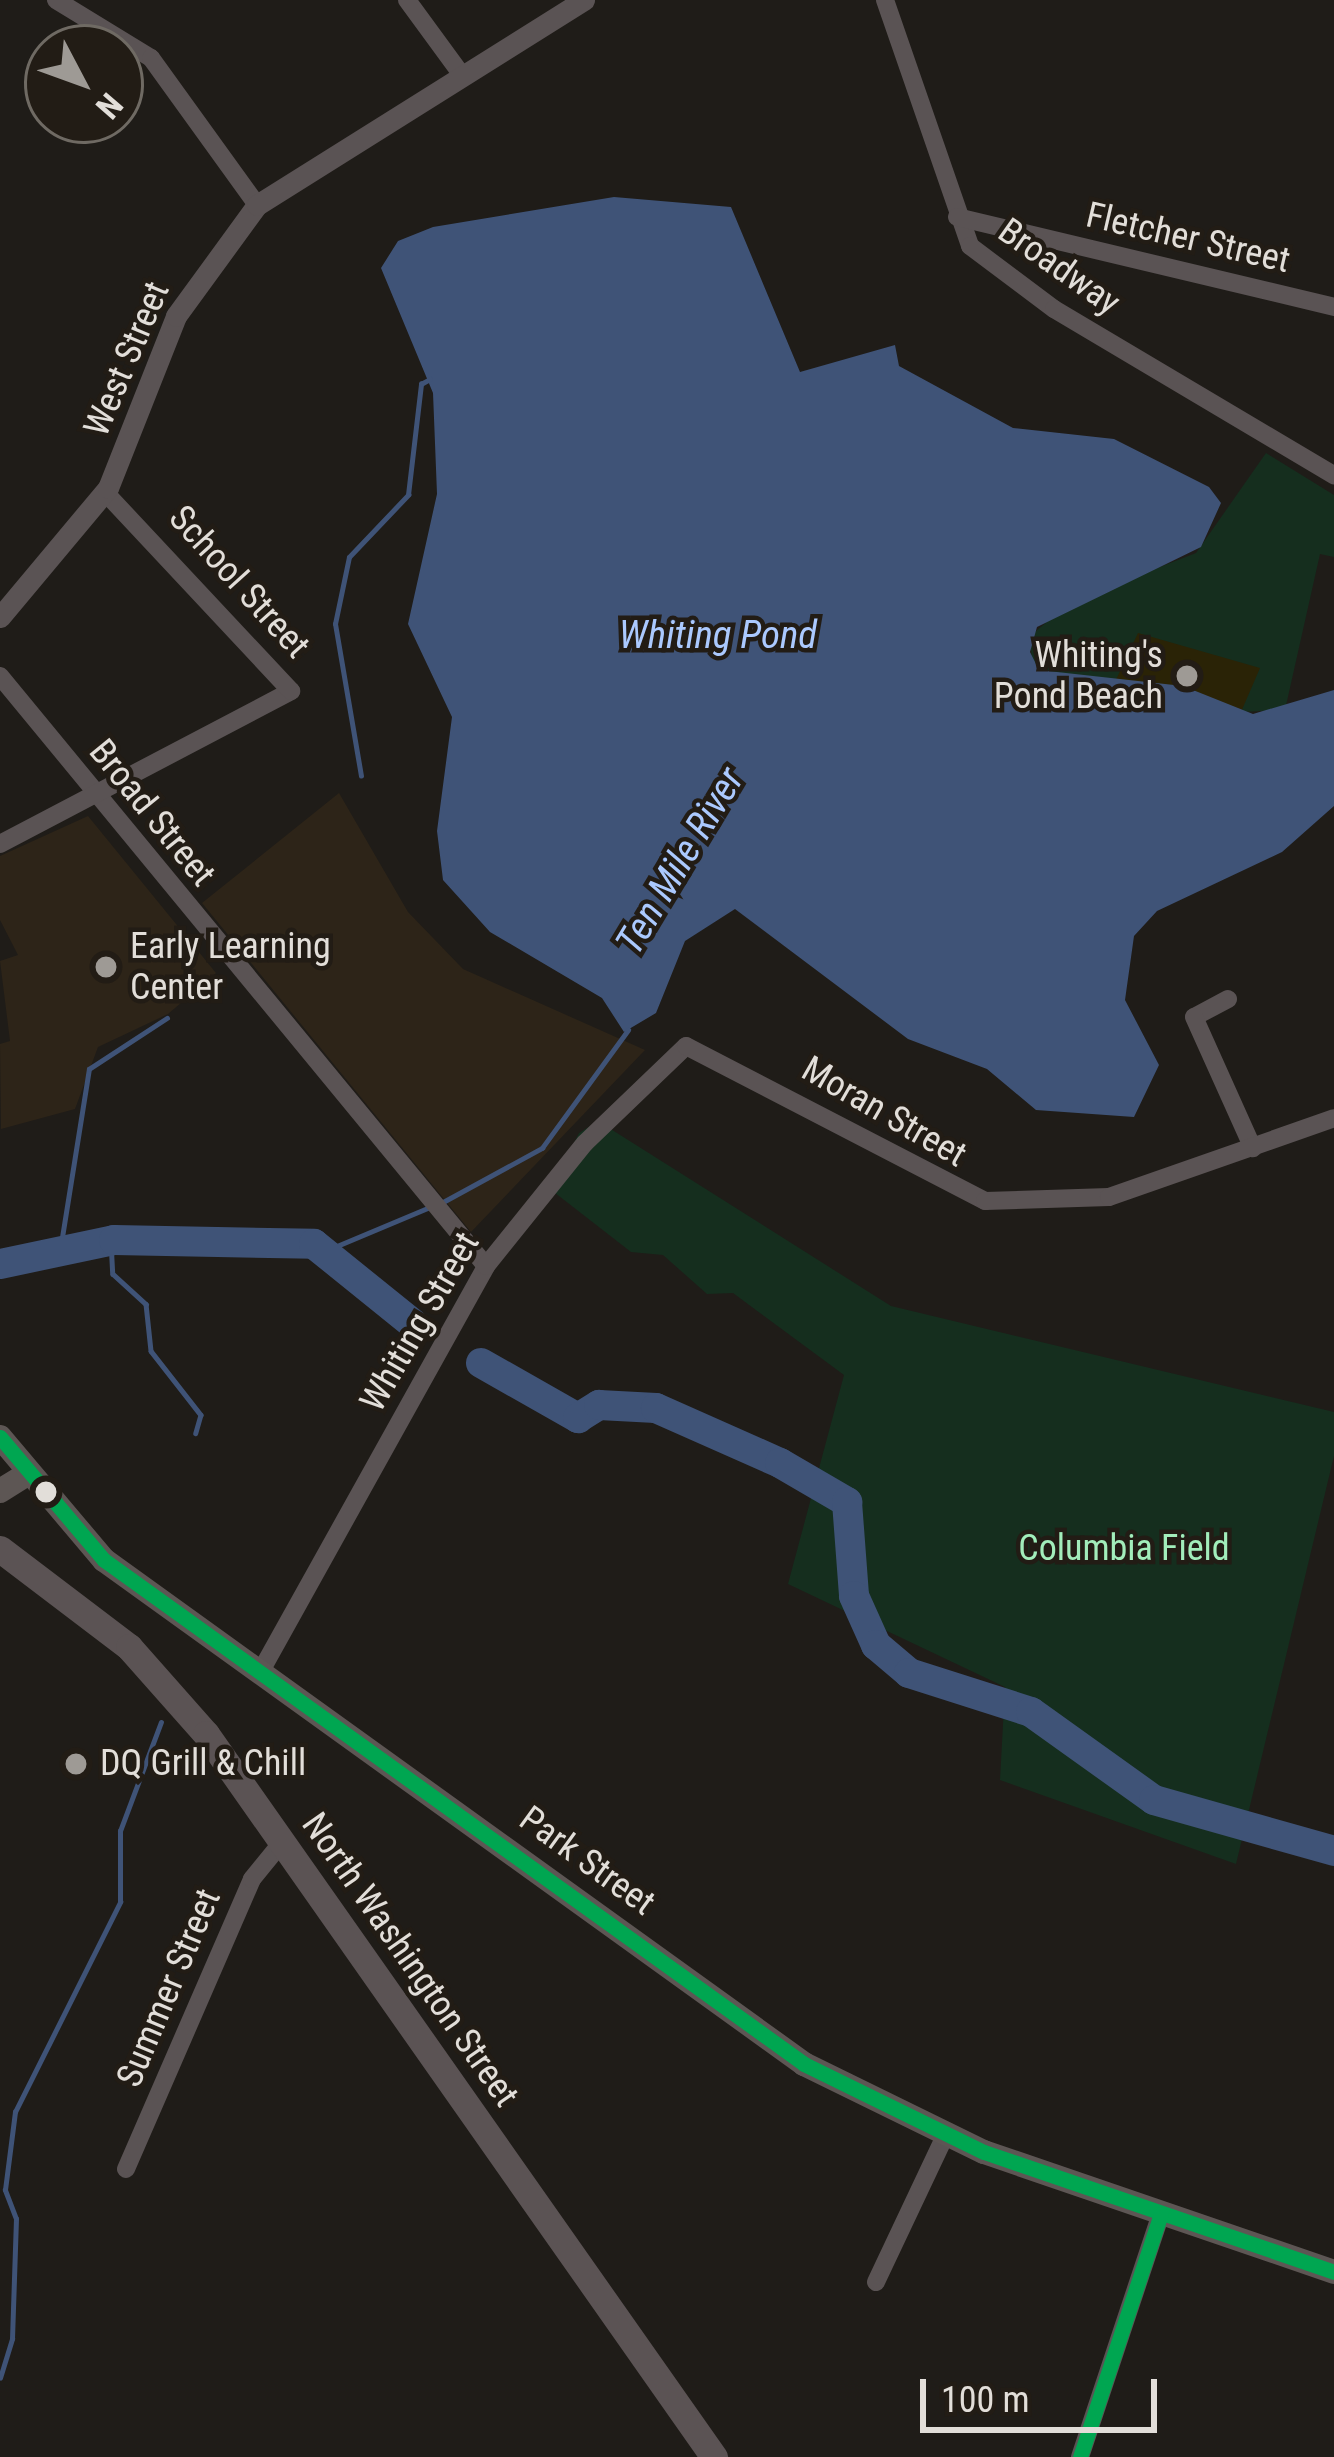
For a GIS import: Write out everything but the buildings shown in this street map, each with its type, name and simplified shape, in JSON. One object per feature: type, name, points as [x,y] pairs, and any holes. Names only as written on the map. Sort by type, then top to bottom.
[{"type":"main road","points":[[0,1491],[26,1475],[1,1441]]},
{"type":"main road","name":"Park Street","points":[[26,1475],[88,1547],[771,2042],[946,2136],[1334,2272]]},
{"type":"main road","name":"North Washington Street","points":[[0,1550],[160,1679],[283,1841],[714,2457]]},
{"type":"street","points":[[56,0],[151,58],[257,205]]},
{"type":"street","points":[[407,0],[459,71]]},
{"type":"street","name":"West Street","points":[[0,617],[105,492],[176,316],[257,205],[459,71],[584,0]]},
{"type":"street","name":"Broadway","points":[[885,0],[957,217],[1000,274],[1334,475]]},
{"type":"street","name":"Fletcher Street","points":[[957,217],[1334,307]]},
{"type":"street","name":"School Street","points":[[0,844],[291,691],[105,492]]},
{"type":"street","name":"Broad Street","points":[[0,676],[423,1199],[486,1266]]},
{"type":"street","points":[[1228,1000],[1194,1016],[1253,1148]]},
{"type":"street","name":"Moran Street","points":[[686,1046],[985,1201],[1109,1197],[1334,1118]]},
{"type":"street","name":"Whiting Street","points":[[262,1669],[486,1266],[585,1143],[686,1046]]},
{"type":"street","name":"Summer Street","points":[[126,2169],[252,1879],[283,1841]]},
{"type":"street","points":[[876,2282],[946,2136]]},
{"type":"street","points":[[1080,2457],[1161,2214]]},
{"type":"shaded area","points":[[339,793],[408,912],[463,969],[645,1050],[471,1232],[202,903]]},
{"type":"shaded area","name":"Early Learning Center","points":[[88,816],[216,973],[168,1014],[98,1047],[75,1109],[1,1129],[0,1044],[10,1041],[0,961],[18,955],[0,920],[0,856]]},
{"type":"green space","points":[[1266,453],[1334,495],[1334,557],[1320,554],[1285,710],[1241,712],[1183,686],[1070,680],[1032,663],[1030,636],[1072,601],[1196,553]]},
{"type":"green space","name":"Columbia Field","points":[[598,1121],[891,1306],[1334,1412],[1334,1456],[1236,1864],[1000,1780],[1005,1687],[788,1584],[844,1375],[733,1293],[707,1294],[663,1255],[631,1252],[550,1189],[579,1133]]},
{"type":"sand","name":"Whiting's Pond Beach","points":[[1138,633],[1260,668],[1241,712],[1183,686],[1113,686]]},
{"type":"water","name":"Whiting Pond","points":[[614,197],[731,207],[800,372],[895,345],[899,366],[1013,428],[1114,439],[1209,487],[1221,503],[1201,547],[1037,627],[1030,652],[1039,670],[1183,686],[1253,714],[1334,690],[1334,806],[1282,852],[1157,911],[1134,936],[1125,1000],[1159,1065],[1134,1117],[1036,1110],[987,1069],[908,1039],[735,909],[685,941],[656,1013],[624,1032],[602,998],[490,932],[443,880],[437,831],[452,717],[408,624],[437,494],[433,393],[381,268],[398,241],[433,227]]},
{"type":"waterway","points":[[361,776],[335,624],[349,557],[408,495],[421,384],[430,379]]},
{"type":"waterway","points":[[59,1256],[89,1069],[167,1018]]},
{"type":"waterway","name":"Ten Mile River","points":[[443,1202],[542,1148],[628,1030]]},
{"type":"waterway","name":"Ten Mile River","points":[[325,1251],[428,1208]]},
{"type":"waterway","name":"Ten Mile River","points":[[0,1264],[114,1240],[314,1244],[413,1324]]},
{"type":"waterway","points":[[111,1241],[113,1274],[146,1304],[151,1351],[201,1415],[196,1433]]},
{"type":"waterway","name":"Ten Mile River","points":[[481,1363],[578,1418],[599,1405],[656,1408],[780,1463],[847,1502],[854,1596],[876,1645],[909,1673],[1031,1712],[1154,1800],[1334,1851]]},
{"type":"waterway","points":[[0,2378],[12,2339],[16,2219],[5,2190],[15,2112],[120,1902],[120,1831],[161,1722]]},
{"type":"transit line","points":[[0,1437],[104,1560],[804,2064],[984,2152],[1334,2272]]},
{"type":"transit line","points":[[1080,2457],[1161,2214]]},
{"type":"place","name":"Whiting's Pond Beach","points":[[1187,676]]},
{"type":"place","name":"Early Learning Center","points":[[106,967]]},
{"type":"place","name":"DQ Grill & Chill","points":[[76,1764]]}]
